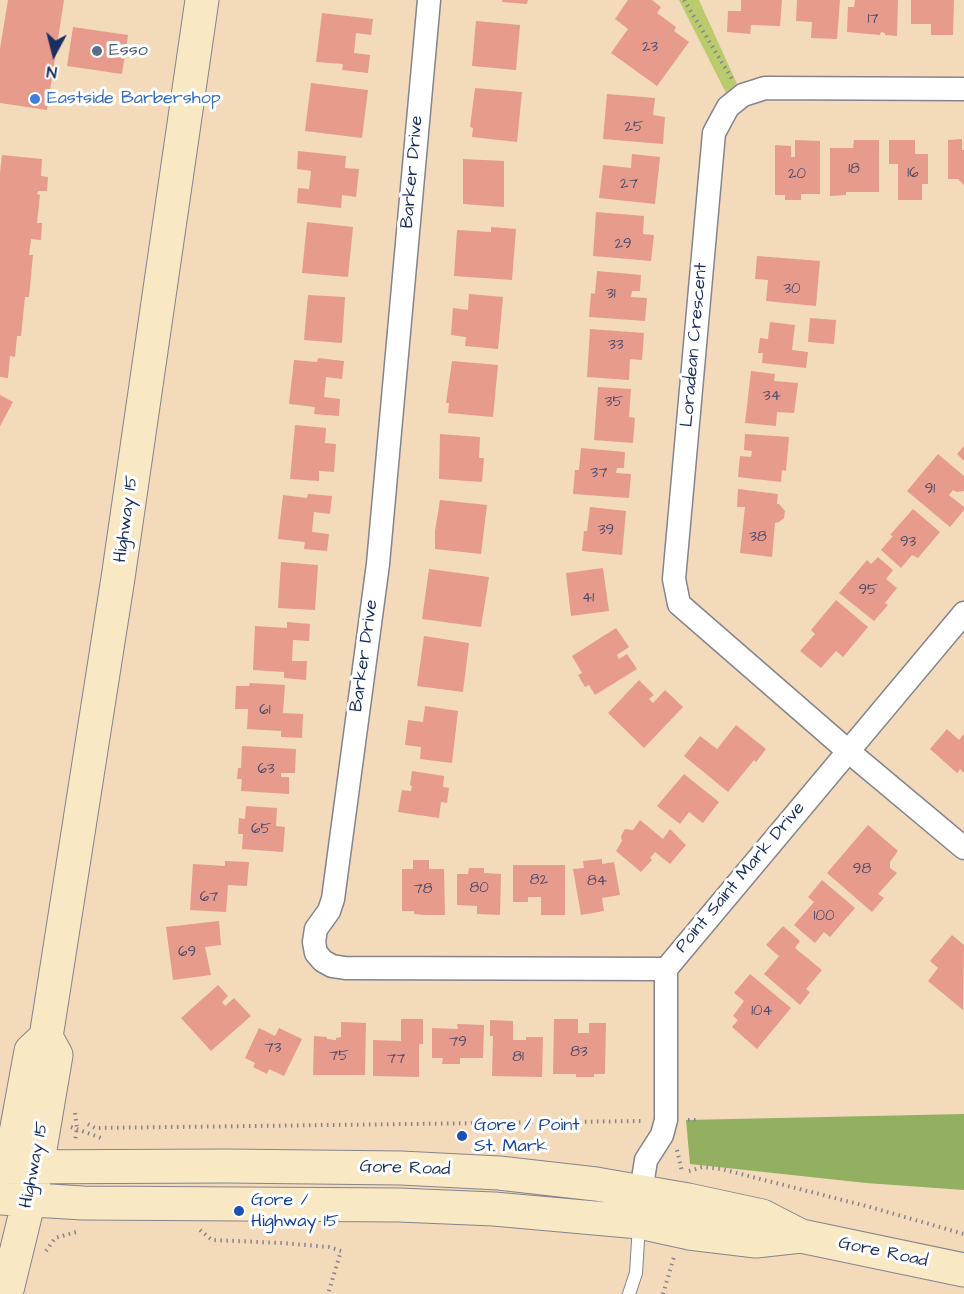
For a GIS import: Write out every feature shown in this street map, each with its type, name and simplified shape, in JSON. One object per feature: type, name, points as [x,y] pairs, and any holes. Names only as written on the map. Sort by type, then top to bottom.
[{"type":"main road","name":"Highway 15","points":[[6,1294],[11,1188],[31,1052],[46,1037],[118,578],[202,0]]},
{"type":"main road","name":"Gore Road","points":[[11,1188],[227,1166],[401,1168],[500,1173],[596,1184],[689,1233],[756,1241],[801,1236],[964,1270]]},
{"type":"street","name":"Barker Drive","points":[[429,0],[378,564],[333,899],[329,911],[316,929],[314,942],[316,952],[323,961],[332,966],[345,968],[666,969]]},
{"type":"street","points":[[743,95],[765,88],[964,88]]},
{"type":"street","name":"Loradean Crescent","points":[[743,95],[728,106],[714,132],[674,579],[679,604],[964,848]]},
{"type":"street","name":"Point Saint Mark Drive","points":[[640,1207],[646,1160],[662,1135],[666,1120],[666,969],[964,613]]},
{"type":"lane","points":[[629,1294],[636,1273],[640,1207]]},
{"type":"path","points":[[684,0],[743,95]]},
{"type":"path","points":[[88,1124],[94,1128],[699,1120]]},
{"type":"path","points":[[682,1174],[702,1167],[721,1169],[964,1234]]},
{"type":"path","points":[[198,1221],[200,1232],[212,1240],[283,1243],[329,1247],[341,1251],[328,1294]]},
{"type":"path","points":[[48,1247],[55,1238],[82,1230]]},
{"type":"path","points":[[663,1294],[677,1252]]},
{"type":"green space","points":[[679,0],[699,0],[737,84],[726,93]]},
{"type":"green space","points":[[964,1114],[964,1190],[866,1183],[690,1164],[686,1120]]},
{"type":"building","points":[[8,0],[64,0],[47,110],[0,103],[0,49]]},
{"type":"building","points":[[502,0],[528,0],[527,4],[502,2]]},
{"type":"building","points":[[628,0],[652,0],[661,7],[657,13],[676,27],[674,31],[689,42],[657,86],[611,53],[628,29],[615,19]]},
{"type":"building","points":[[741,0],[782,0],[780,26],[751,25],[750,34],[727,32],[728,11],[741,11]]},
{"type":"building","points":[[797,0],[840,0],[837,39],[811,38],[812,22],[796,21]]},
{"type":"building","points":[[855,0],[898,0],[897,36],[885,35],[881,32],[880,35],[847,32],[848,7],[854,7]]},
{"type":"building","points":[[911,0],[954,0],[953,35],[931,35],[931,24],[911,24]]},
{"type":"building","points":[[322,13],[373,19],[371,35],[356,33],[354,53],[370,55],[368,73],[342,70],[343,64],[316,62]]},
{"type":"building","points":[[476,21],[520,25],[516,70],[472,66]]},
{"type":"building","points":[[73,27],[128,35],[122,74],[67,66]]},
{"type":"building","points":[[311,83],[368,90],[362,138],[305,131]]},
{"type":"building","points":[[475,88],[522,92],[517,142],[472,137],[473,128],[470,127]]},
{"type":"building","points":[[607,94],[655,98],[653,115],[665,117],[663,144],[603,139]]},
{"type":"building","points":[[962,139],[964,185],[958,179],[948,179],[948,140]]},
{"type":"building","points":[[795,140],[820,141],[820,194],[801,194],[801,200],[785,200],[785,195],[775,195],[775,145],[791,146],[791,157],[795,157]]},
{"type":"building","points":[[854,140],[879,140],[879,192],[846,192],[846,195],[830,196],[830,148],[853,148]]},
{"type":"building","points":[[889,140],[915,140],[915,154],[928,154],[928,184],[922,184],[922,200],[898,200],[898,164],[889,164]]},
{"type":"building","points":[[298,151],[346,156],[345,168],[359,169],[356,197],[342,195],[341,208],[297,203],[298,188],[309,189],[311,171],[297,169]]},
{"type":"building","points":[[632,154],[660,157],[655,204],[599,198],[603,165],[631,168]]},
{"type":"building","points":[[2,155],[42,159],[41,176],[48,177],[47,191],[38,191],[37,194],[40,195],[37,223],[42,223],[41,240],[31,239],[29,255],[33,255],[29,297],[25,297],[21,336],[17,336],[15,357],[10,356],[8,378],[0,377],[0,173]]},
{"type":"building","points":[[463,159],[504,161],[504,207],[463,204]]},
{"type":"building","points":[[596,212],[644,216],[643,234],[654,235],[651,261],[593,256]]},
{"type":"building","points":[[307,222],[353,227],[348,277],[302,273]]},
{"type":"building","points":[[491,227],[516,229],[512,280],[454,276],[457,230],[491,232]]},
{"type":"building","points":[[757,256],[820,261],[816,306],[766,301],[768,280],[755,279]]},
{"type":"building","points":[[597,271],[641,275],[640,291],[632,291],[631,297],[647,298],[645,321],[589,317],[591,293],[595,294]]},
{"type":"building","points":[[469,294],[503,297],[498,349],[465,346],[466,337],[451,335],[453,308],[468,310]]},
{"type":"building","points":[[308,295],[345,297],[342,343],[304,340]]},
{"type":"building","points":[[810,318],[836,320],[834,344],[808,342]]},
{"type":"building","points":[[770,322],[795,325],[792,350],[808,352],[806,368],[762,363],[763,353],[758,353],[760,338],[768,339]]},
{"type":"building","points":[[590,329],[644,333],[642,360],[630,359],[629,380],[587,377]]},
{"type":"building","points":[[318,358],[344,361],[342,379],[326,377],[324,397],[340,399],[339,416],[314,414],[315,407],[289,404],[294,360],[317,362]]},
{"type":"building","points":[[452,361],[498,365],[493,417],[448,413],[449,403],[446,403]]},
{"type":"building","points":[[751,371],[775,374],[774,381],[798,383],[794,413],[777,412],[776,426],[745,423]]},
{"type":"building","points":[[598,387],[631,389],[629,417],[635,418],[633,443],[594,440]]},
{"type":"building","points":[[0,395],[13,402],[0,426]]},
{"type":"building","points":[[295,425],[326,428],[325,443],[336,444],[334,472],[319,471],[319,481],[290,479]]},
{"type":"building","points":[[440,434],[480,437],[479,458],[484,458],[482,482],[439,479]]},
{"type":"building","points":[[745,434],[789,437],[786,471],[782,470],[781,482],[738,477],[740,456],[751,457],[752,451],[744,450]]},
{"type":"building","points":[[964,446],[964,461],[957,454]]},
{"type":"building","points":[[581,448],[625,452],[624,468],[617,468],[616,473],[631,474],[629,498],[573,494],[575,470],[579,470]]},
{"type":"building","points":[[938,454],[964,476],[964,491],[953,490],[949,495],[964,507],[950,527],[907,491]]},
{"type":"building","points":[[738,489],[778,494],[777,504],[785,511],[784,518],[775,523],[772,557],[740,553],[745,507],[737,507]]},
{"type":"building","points":[[308,494],[332,496],[330,514],[314,512],[312,532],[329,534],[327,551],[304,549],[305,542],[278,539],[283,495],[307,498]]},
{"type":"building","points":[[440,500],[487,505],[481,554],[435,549],[435,531]]},
{"type":"building","points":[[590,507],[626,511],[622,555],[582,551]]},
{"type":"building","points":[[913,509],[940,532],[918,558],[912,555],[901,568],[881,550],[893,536],[890,535]]},
{"type":"building","points":[[878,557],[893,570],[886,579],[897,588],[885,603],[888,605],[874,621],[839,593],[867,560],[871,564]]},
{"type":"building","points":[[281,562],[318,565],[315,610],[278,608]]},
{"type":"building","points":[[603,568],[609,611],[571,616],[566,573]]},
{"type":"building","points":[[429,569],[489,577],[481,627],[422,619]]},
{"type":"building","points":[[836,600],[868,627],[843,657],[836,651],[821,668],[800,651],[815,634],[811,630]]},
{"type":"building","points":[[287,622],[310,624],[309,641],[293,640],[292,661],[307,661],[306,680],[284,678],[284,672],[253,670],[255,626],[287,628]]},
{"type":"building","points":[[616,628],[629,647],[617,655],[619,659],[627,654],[637,669],[595,695],[589,685],[585,687],[578,675],[582,673],[572,656]]},
{"type":"building","points":[[424,636],[469,643],[463,692],[417,686]]},
{"type":"building","points":[[639,680],[654,695],[649,699],[653,703],[665,690],[683,707],[644,748],[608,713]]},
{"type":"building","points":[[250,683],[285,685],[283,713],[303,714],[302,738],[281,737],[281,731],[247,729],[248,709],[235,709],[236,686],[249,686]]},
{"type":"building","points":[[425,706],[458,711],[452,763],[420,759],[421,747],[405,745],[408,720],[423,722]]},
{"type":"building","points":[[736,725],[766,749],[728,792],[684,756],[700,736],[717,749]]},
{"type":"building","points":[[947,729],[959,740],[964,734],[964,773],[960,769],[957,773],[930,749]]},
{"type":"building","points":[[242,746],[296,749],[295,773],[281,773],[281,777],[289,777],[289,794],[241,791],[242,779],[237,779],[238,768],[241,768]]},
{"type":"building","points":[[412,771],[444,776],[443,787],[449,788],[447,803],[441,802],[439,818],[398,812],[402,790],[411,791]]},
{"type":"building","points":[[684,774],[719,802],[703,823],[689,812],[680,824],[657,806]]},
{"type":"building","points":[[246,806],[277,808],[276,826],[285,827],[283,852],[242,849],[243,834],[238,834],[239,818],[245,819]]},
{"type":"building","points":[[640,820],[663,839],[670,829],[686,845],[670,864],[655,852],[650,858],[652,860],[641,872],[616,851],[625,829],[633,830]]},
{"type":"building","points":[[868,825],[898,851],[890,862],[890,868],[897,873],[878,894],[884,898],[872,912],[827,873]]},
{"type":"building","points":[[602,859],[602,864],[614,862],[620,895],[602,898],[604,911],[581,915],[573,869],[584,868],[583,861]]},
{"type":"building","points":[[413,860],[429,860],[429,869],[444,869],[445,915],[424,915],[414,914],[414,911],[402,911],[402,869],[413,869]]},
{"type":"building","points":[[225,861],[249,862],[247,886],[228,885],[226,912],[190,910],[193,864],[225,866]]},
{"type":"building","points":[[513,865],[565,865],[565,915],[541,915],[541,897],[528,897],[528,902],[513,902]]},
{"type":"building","points":[[469,868],[484,868],[484,873],[501,874],[500,915],[477,914],[477,906],[457,905],[457,874],[468,874]]},
{"type":"building","points":[[822,880],[855,908],[830,937],[824,932],[815,943],[794,925],[814,902],[808,897]]},
{"type":"building","points":[[219,921],[221,945],[205,947],[211,975],[173,980],[166,927]]},
{"type":"building","points":[[783,926],[800,941],[795,948],[822,970],[806,989],[810,992],[800,1005],[764,974],[779,956],[766,945]]},
{"type":"building","points":[[952,935],[964,945],[963,1010],[928,981],[938,968],[930,961]]},
{"type":"building","points":[[750,974],[791,1008],[757,1049],[732,1027],[738,1020],[733,1016],[744,1001],[734,993]]},
{"type":"building","points":[[218,985],[228,996],[222,1002],[225,1006],[234,998],[251,1016],[211,1051],[181,1018]]},
{"type":"building","points":[[401,1019],[423,1019],[423,1044],[419,1044],[419,1077],[373,1076],[373,1040],[401,1041]]},
{"type":"building","points":[[554,1019],[578,1019],[578,1033],[589,1033],[589,1023],[606,1023],[605,1074],[594,1074],[594,1077],[576,1077],[576,1074],[553,1074]]},
{"type":"building","points":[[490,1020],[513,1021],[513,1040],[543,1037],[542,1077],[492,1076],[493,1036],[490,1036]]},
{"type":"building","points":[[341,1022],[366,1023],[365,1075],[313,1075],[314,1036],[336,1040],[341,1037]]},
{"type":"building","points":[[457,1024],[484,1025],[483,1058],[460,1058],[460,1064],[442,1064],[443,1058],[432,1058],[432,1028],[458,1029]]},
{"type":"building","points":[[259,1028],[275,1036],[279,1028],[302,1039],[284,1076],[269,1069],[267,1074],[253,1067],[255,1063],[245,1058]]},
{"type":"place","name":"Esso","points":[[97,51]]},
{"type":"place","name":"Eastside Barbershop","points":[[35,99]]},
{"type":"place","name":"Gore / Point St. Mark","points":[[462,1136]]},
{"type":"place","name":"Gore / Highway 15","points":[[239,1211]]}]
